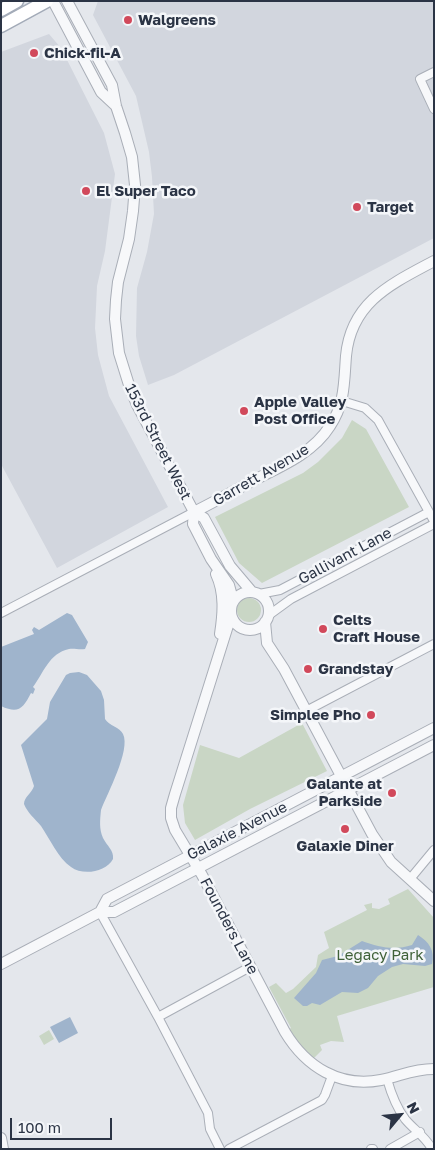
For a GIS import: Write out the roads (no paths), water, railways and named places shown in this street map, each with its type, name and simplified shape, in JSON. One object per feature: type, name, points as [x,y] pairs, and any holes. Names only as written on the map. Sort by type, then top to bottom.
[{"type":"main road","points":[[1,10],[17,1]]},
{"type":"main road","points":[[1,26],[47,1]]},
{"type":"street","name":"153rd Street West","points":[[53,1],[101,92],[116,106]]},
{"type":"street","name":"153rd Street West","points":[[67,1],[112,85],[116,106],[126,132],[132,157],[134,185],[132,224],[119,274],[116,300],[116,334],[119,353],[129,385],[137,405],[194,512],[204,518],[230,566],[256,593]]},
{"type":"street","points":[[434,72],[420,79],[434,109]]},
{"type":"street","name":"Garrett Avenue","points":[[1,614],[295,459],[310,449],[330,426],[342,401],[348,346],[352,330],[359,316],[370,301],[384,289],[434,262]]},
{"type":"street","points":[[342,401],[365,408],[378,420],[434,522]]},
{"type":"street","name":"153rd Street West","points":[[194,512],[193,524],[211,559],[229,585],[232,596],[231,611]]},
{"type":"street","name":"Gallivant Lane","points":[[256,593],[280,590],[429,512]]},
{"type":"street","name":"Gallivant Lane","points":[[267,618],[282,605],[309,589],[434,522]]},
{"type":"street","name":"Founders Lane","points":[[211,559],[221,584],[222,596],[222,620],[217,658]]},
{"type":"street","points":[[267,618],[255,629],[249,630],[238,626],[231,611],[237,597],[241,594],[256,593],[267,603],[267,618],[267,643],[284,670],[348,790],[384,854],[400,872],[434,902]]},
{"type":"street","name":"Founders Lane","points":[[231,611],[171,808],[171,818],[175,830],[198,868],[294,1047],[314,1066],[332,1076],[364,1082],[387,1079],[417,1070],[434,1069]]},
{"type":"street","points":[[306,711],[434,644]]},
{"type":"street","name":"Galaxie Avenue","points":[[100,912],[107,899],[434,728]]},
{"type":"street","name":"Galaxie Avenue","points":[[1,964],[100,912],[114,912],[434,745]]},
{"type":"street","points":[[410,879],[434,850]]},
{"type":"street","points":[[100,912],[208,1113],[210,1129],[220,1149]]},
{"type":"street","points":[[158,1017],[250,967]]},
{"type":"street","points":[[229,1149],[322,1100],[326,1095],[332,1076]]},
{"type":"street","points":[[387,1079],[398,1107],[405,1118],[428,1140],[432,1149]]},
{"type":"street","points":[[390,1149],[420,1132]]},
{"type":"water","points":[[67,613],[72,615],[88,642],[85,649],[62,651],[51,659],[33,687],[35,689],[33,694],[31,693],[19,709],[12,710],[1,706],[1,647],[34,634],[32,630],[34,627],[39,630]]},
{"type":"water","points":[[79,672],[87,675],[101,691],[104,700],[105,719],[122,732],[125,741],[121,761],[101,810],[100,824],[102,835],[111,851],[113,859],[100,870],[88,872],[76,870],[66,863],[58,854],[41,826],[25,807],[25,799],[34,786],[21,745],[47,719],[50,702],[66,675]]},
{"type":"water","points":[[418,935],[432,951],[432,964],[425,966],[403,964],[392,967],[378,976],[368,988],[358,993],[342,992],[320,1005],[312,1003],[303,1006],[294,998],[316,973],[322,960],[338,956],[362,941],[393,948],[405,947],[412,945]]},
{"type":"water","points":[[70,1017],[78,1033],[59,1043],[50,1027]]},
{"type":"place","name":"Walgreens","points":[[128,20]]},
{"type":"place","name":"Chick-fil-A","points":[[34,53]]},
{"type":"place","name":"El Super Taco","points":[[86,191]]},
{"type":"place","name":"Target","points":[[357,207]]},
{"type":"place","name":"Apple Valley Post Office","points":[[244,411]]},
{"type":"place","name":"Celts Craft House","points":[[323,629]]},
{"type":"place","name":"Grandstay","points":[[308,669]]},
{"type":"place","name":"Simplee Pho","points":[[371,715]]},
{"type":"place","name":"Galante at Parkside","points":[[392,793]]},
{"type":"place","name":"Galaxie Diner","points":[[345,829]]},
{"type":"park label","name":"Legacy Park","points":[[380,955]]}]
